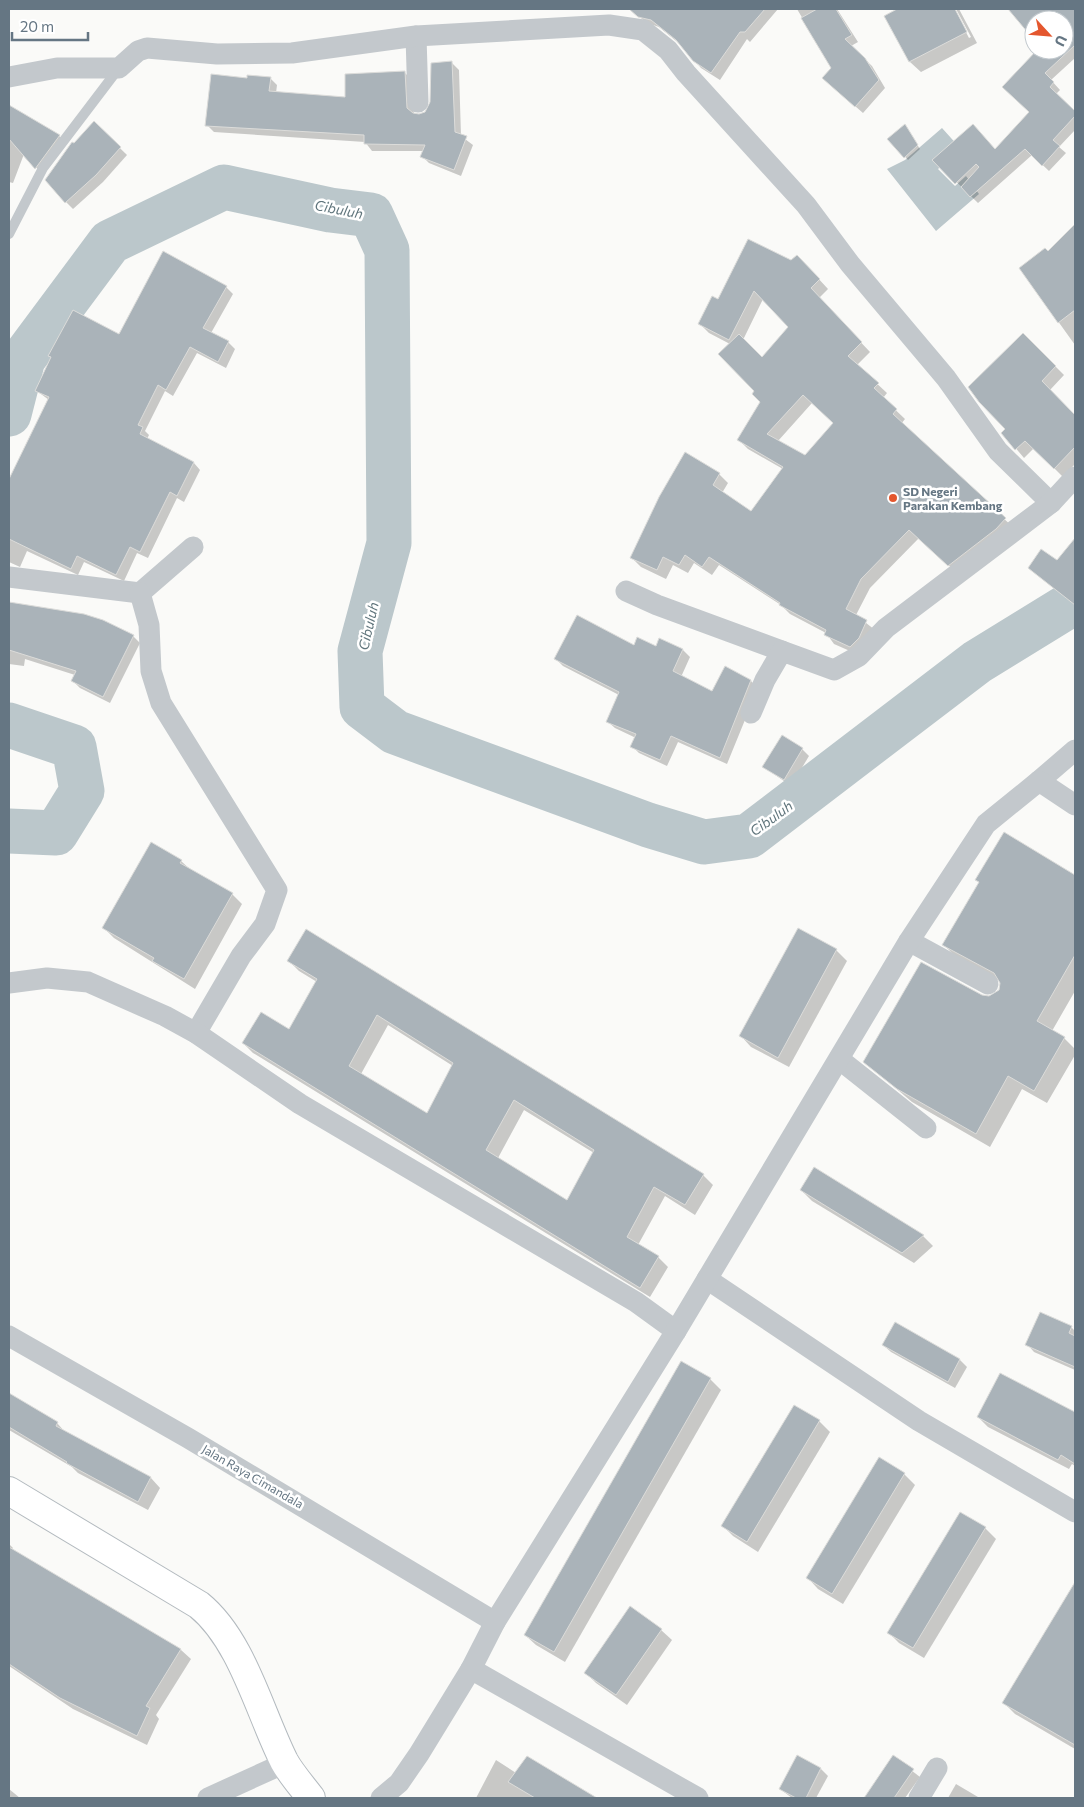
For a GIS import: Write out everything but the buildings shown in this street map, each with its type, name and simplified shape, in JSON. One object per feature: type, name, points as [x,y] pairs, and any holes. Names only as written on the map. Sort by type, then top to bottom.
[{"type":"street","points":[[9,77],[57,68],[119,68],[138,51],[147,48],[217,54],[292,53],[416,36],[614,17],[643,30],[668,50],[686,73],[806,205],[850,264],[946,378],[998,450],[1051,503]]},
{"type":"street","points":[[416,36],[418,102]]},
{"type":"street","points":[[626,592],[656,606],[834,670],[859,656],[886,628],[1051,503],[1075,477]]},
{"type":"street","points":[[9,577],[140,593],[193,547]]},
{"type":"street","points":[[140,593],[149,625],[151,671],[161,704],[276,890],[265,924],[242,956],[196,1034]]},
{"type":"street","points":[[751,713],[765,680],[782,651]]},
{"type":"street","points":[[381,1798],[399,1784],[471,1669],[495,1622],[676,1332],[909,941],[986,824],[1039,782],[1075,750]]},
{"type":"street","points":[[1039,782],[1075,805]]},
{"type":"street","points":[[909,941],[988,984]]},
{"type":"street","points":[[9,983],[47,978],[88,982],[125,997],[196,1034],[300,1104],[636,1302],[676,1332]]},
{"type":"street","points":[[839,1058],[926,1128]]},
{"type":"street","points":[[707,1280],[919,1421],[1075,1512]]},
{"type":"street","name":"Jalan Raya Cimandala","points":[[9,1336],[188,1438],[495,1622]]},
{"type":"street","points":[[9,1491],[199,1604],[214,1617],[229,1640],[285,1763],[311,1798]]},
{"type":"street","points":[[471,1669],[698,1798]]},
{"type":"street","points":[[208,1798],[285,1763]]},
{"type":"street","points":[[919,1798],[937,1768]]},
{"type":"lane","points":[[9,234],[43,168],[119,68]]},
{"type":"shaded area","points":[[942,128],[960,148],[938,169],[955,186],[966,176],[979,194],[936,231],[887,169],[905,160]]},
{"type":"waterway","name":"Cibuluh","points":[[9,414],[23,359],[110,242],[224,187],[330,210],[371,215],[387,250],[389,543],[360,651],[362,707],[395,732],[648,825],[704,842],[749,836],[977,662],[1068,606],[1075,605]]},
{"type":"waterway","name":"Cibuluh","points":[[9,725],[74,747],[82,791],[56,833],[9,831]]},
{"type":"place","name":"SD Negeri Parakan Kembang","points":[[893,498]]}]
